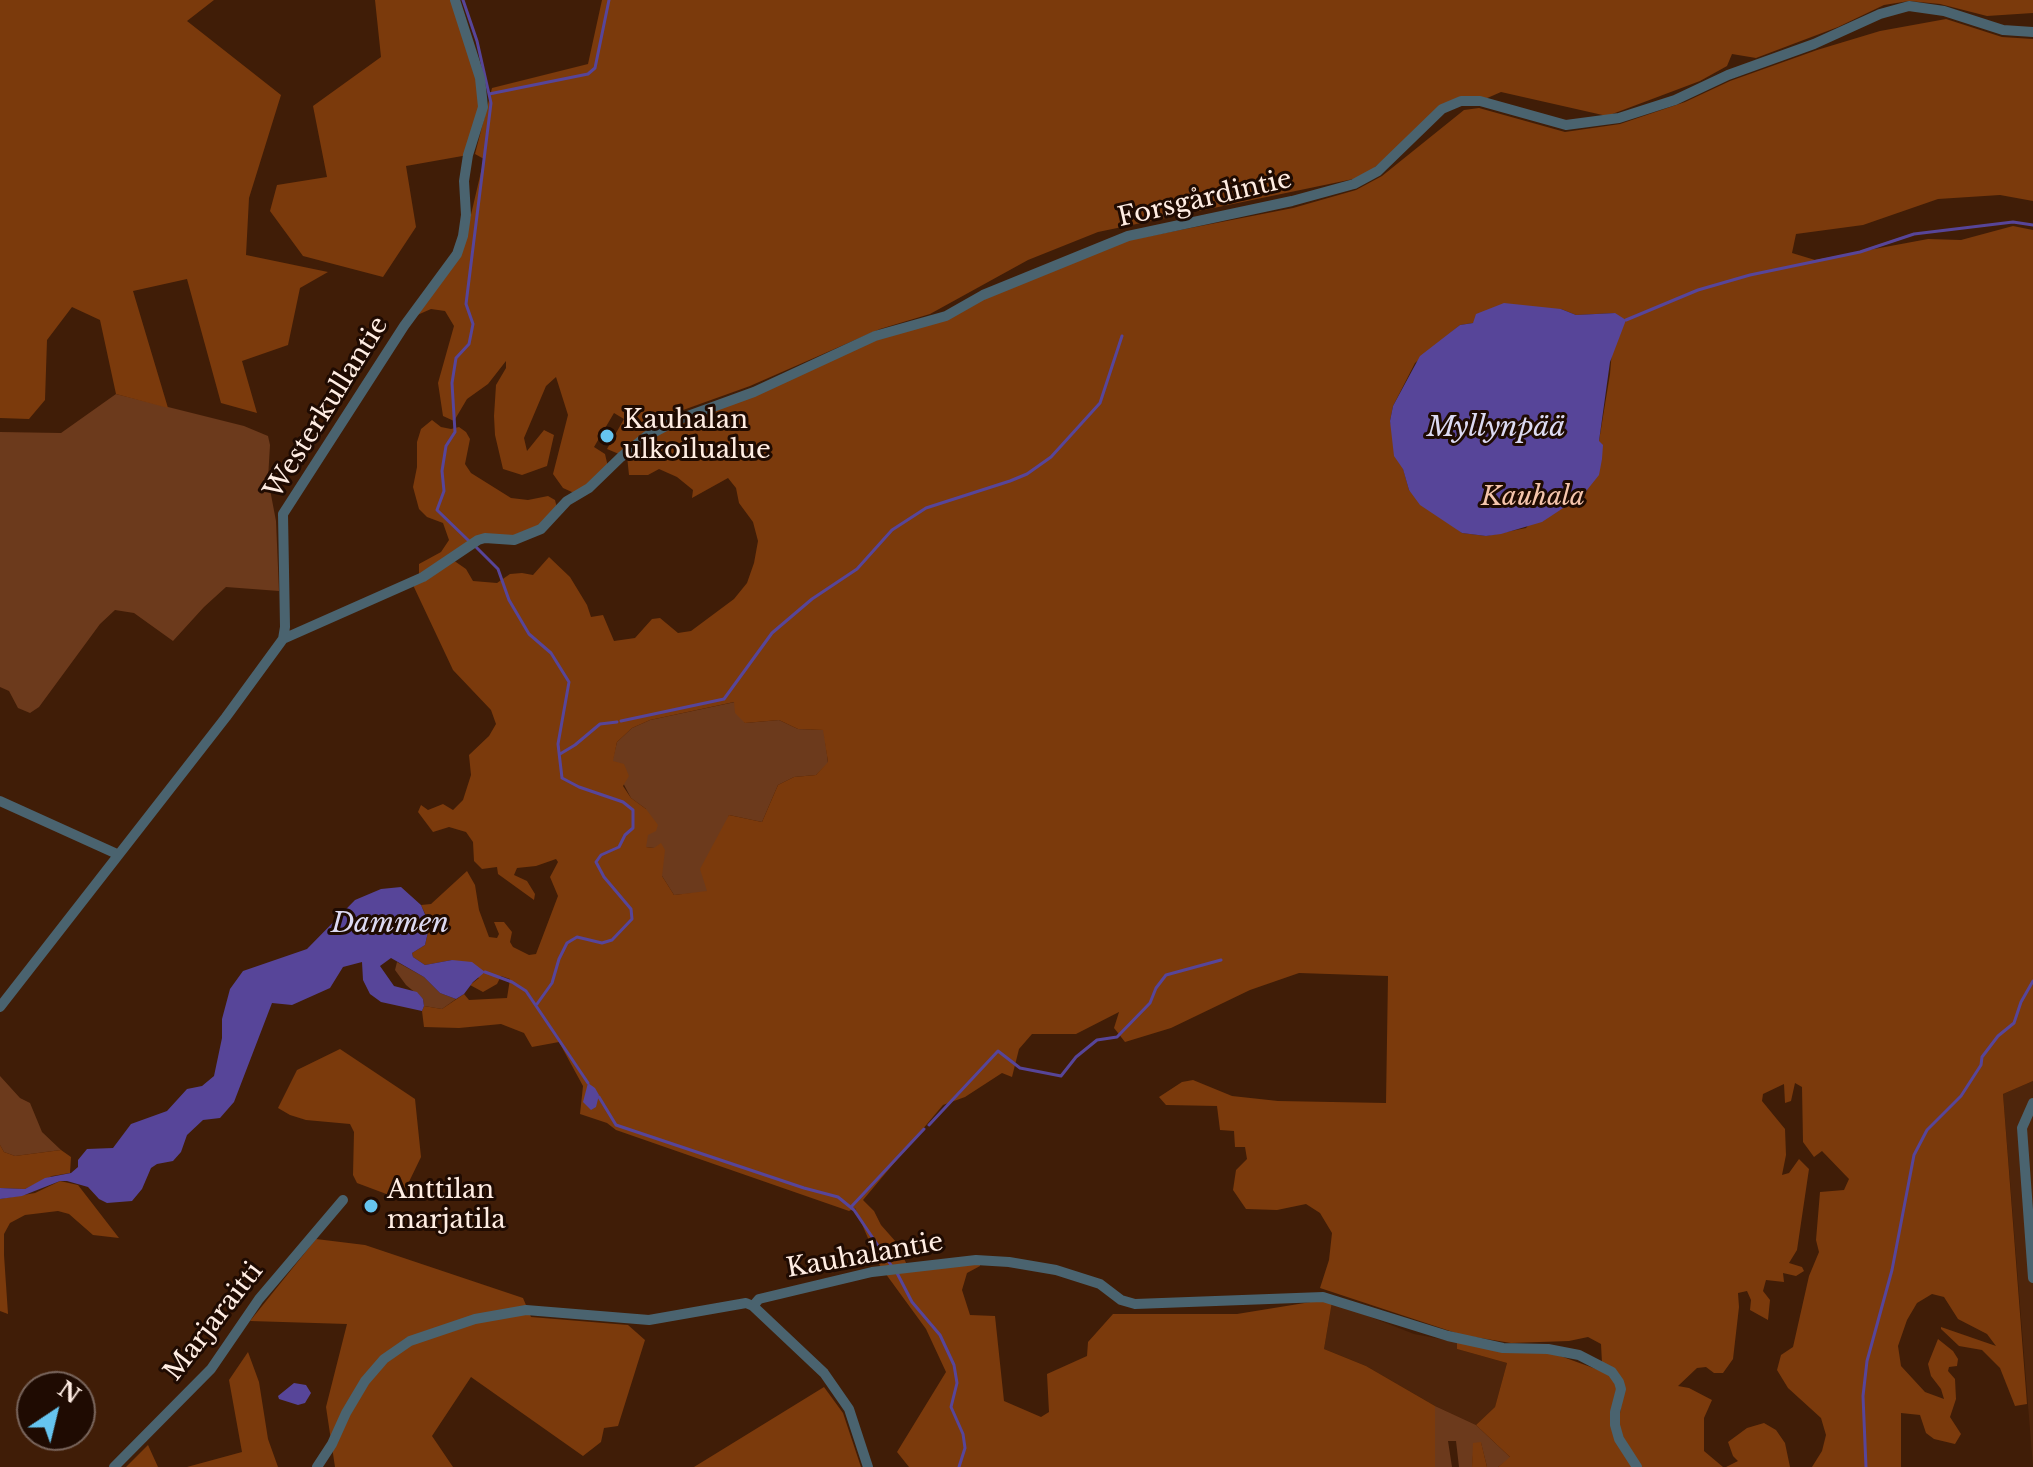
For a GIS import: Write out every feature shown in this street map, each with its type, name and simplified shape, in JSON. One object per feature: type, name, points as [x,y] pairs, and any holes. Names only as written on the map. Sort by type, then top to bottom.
[{"type":"street","name":"Westerkullantie","points":[[283,639],[283,514],[404,326],[457,254],[463,236],[468,155],[483,107],[480,78],[455,0]]},
{"type":"street","name":"Forsgårdintie","points":[[283,639],[423,577],[478,540],[514,540],[541,529],[567,501],[589,488],[621,457],[666,425],[754,392],[875,336],[946,316],[983,295],[1128,236],[1306,198],[1362,181],[1378,171],[1442,109],[1461,101],[1480,101],[1566,125],[1619,118],[1675,100],[1728,75],[1814,44],[1880,14],[1909,6],[1944,11],[2003,30],[2033,32]]},
{"type":"street","points":[[0,1007],[283,639]]},
{"type":"street","points":[[0,801],[117,854]]},
{"type":"street","points":[[2033,1103],[2022,1128],[2033,1278]]},
{"type":"street","name":"Marjaraitti","points":[[114,1467],[211,1369],[259,1299],[343,1200]]},
{"type":"street","name":"Kauhalantie","points":[[317,1467],[365,1381],[384,1359],[410,1341],[475,1319],[526,1310],[649,1320],[746,1303],[753,1306],[759,1299],[872,1272],[976,1260],[1017,1263],[1069,1274],[1100,1284],[1121,1300],[1135,1304],[1323,1297],[1448,1336],[1503,1348],[1555,1350],[1591,1359],[1612,1372],[1619,1382],[1621,1389],[1615,1425],[1619,1439],[1637,1467]]},
{"type":"street","points":[[753,1306],[828,1379],[849,1409],[868,1467]]},
{"type":"shaded area","points":[[0,0],[214,0],[187,21],[281,95],[249,198],[246,255],[328,272],[300,288],[288,345],[242,361],[257,413],[221,403],[187,279],[133,291],[168,408],[116,394],[100,320],[72,307],[47,340],[45,400],[29,419],[0,418]]},
{"type":"shaded area","points":[[375,0],[455,0],[483,107],[468,155],[406,166],[416,227],[383,277],[303,256],[270,211],[277,185],[327,177],[313,106],[381,57]]},
{"type":"shaded area","points":[[602,0],[2033,0],[2033,13],[1987,16],[1940,4],[1909,1],[1884,5],[1838,27],[1756,58],[1732,54],[1727,66],[1700,81],[1607,116],[1501,92],[1485,99],[1465,96],[1443,104],[1363,177],[1098,232],[1028,260],[930,314],[880,329],[750,386],[672,414],[619,454],[607,449],[624,419],[614,413],[594,447],[605,454],[608,467],[592,483],[574,493],[563,488],[553,474],[568,415],[556,377],[546,386],[524,438],[527,451],[544,430],[554,435],[547,466],[522,475],[503,469],[494,416],[496,385],[506,368],[506,361],[488,384],[467,399],[454,421],[443,416],[438,383],[454,326],[445,311],[431,309],[415,316],[466,236],[484,159],[475,154],[492,88],[588,64]]},
{"type":"shaded area","name":"Kauhala","points":[[1946,19],[2002,37],[2033,39],[2033,201],[2000,195],[1938,199],[1863,225],[1796,234],[1792,253],[1815,260],[1928,239],[1961,240],[2013,226],[2033,230],[2033,1081],[2003,1094],[2027,1404],[2015,1406],[2000,1368],[1982,1350],[1959,1346],[1941,1329],[1996,1346],[1987,1334],[1958,1319],[1944,1297],[1932,1294],[1917,1303],[1907,1320],[1898,1346],[1901,1366],[1925,1392],[1944,1399],[1928,1364],[1938,1339],[1953,1351],[1958,1359],[1957,1366],[1949,1367],[1948,1371],[1955,1379],[1956,1399],[1950,1417],[1961,1434],[1955,1444],[1934,1439],[1926,1433],[1920,1415],[1901,1413],[1901,1467],[1812,1467],[1822,1451],[1826,1435],[1821,1418],[1788,1388],[1777,1370],[1781,1355],[1793,1347],[1809,1276],[1819,1252],[1816,1240],[1820,1192],[1844,1190],[1849,1179],[1822,1151],[1814,1157],[1803,1142],[1802,1087],[1795,1083],[1791,1101],[1785,1103],[1784,1084],[1763,1094],[1762,1101],[1785,1129],[1786,1155],[1782,1175],[1789,1173],[1799,1159],[1809,1169],[1797,1250],[1789,1263],[1802,1267],[1804,1271],[1796,1276],[1783,1273],[1784,1282],[1766,1280],[1763,1291],[1770,1300],[1768,1320],[1750,1310],[1751,1300],[1747,1291],[1738,1293],[1733,1359],[1723,1373],[1714,1373],[1706,1367],[1697,1368],[1678,1386],[1712,1400],[1704,1418],[1704,1451],[1723,1467],[1641,1467],[1621,1437],[1618,1425],[1624,1389],[1602,1363],[1601,1344],[1588,1337],[1569,1341],[1511,1343],[1462,1335],[1320,1288],[1329,1260],[1332,1233],[1320,1213],[1306,1204],[1277,1210],[1246,1209],[1233,1190],[1236,1170],[1247,1159],[1245,1147],[1235,1147],[1234,1131],[1220,1130],[1217,1106],[1166,1105],[1159,1097],[1182,1082],[1193,1080],[1232,1096],[1278,1101],[1386,1103],[1388,976],[1299,973],[1250,990],[1171,1028],[1125,1042],[1114,1028],[1119,1012],[1076,1034],[1032,1034],[1019,1049],[1012,1077],[1002,1073],[965,1097],[943,1105],[863,1200],[896,1242],[908,1267],[980,1263],[967,1273],[962,1290],[970,1315],[995,1316],[1004,1401],[1041,1417],[1049,1412],[1047,1374],[1087,1356],[1088,1342],[1113,1314],[1237,1314],[1323,1300],[1332,1302],[1324,1349],[1366,1366],[1435,1406],[1435,1467],[909,1467],[897,1452],[946,1372],[926,1329],[880,1266],[855,1208],[849,1211],[616,1130],[607,1123],[580,1114],[583,1086],[559,1042],[532,1047],[524,1033],[501,1024],[424,1027],[424,1006],[442,1009],[464,994],[469,1000],[507,998],[510,979],[501,976],[497,984],[483,992],[470,985],[479,978],[452,960],[425,965],[413,957],[412,953],[425,945],[428,932],[427,918],[421,905],[431,904],[467,871],[475,885],[479,910],[489,937],[497,938],[499,934],[494,922],[504,922],[512,932],[510,942],[513,947],[529,955],[536,954],[558,896],[550,877],[558,862],[556,859],[517,868],[514,875],[527,881],[535,894],[534,900],[498,874],[497,867],[482,869],[474,861],[473,842],[466,832],[449,827],[433,832],[418,812],[421,805],[428,810],[443,804],[453,810],[463,800],[471,775],[469,755],[489,736],[496,724],[491,710],[453,670],[413,585],[453,560],[466,569],[473,581],[497,583],[510,574],[533,575],[549,557],[570,577],[591,617],[603,615],[614,641],[635,638],[652,619],[660,618],[678,633],[691,631],[734,599],[747,583],[758,541],[753,522],[739,503],[736,488],[728,478],[692,498],[693,490],[677,477],[659,469],[648,475],[629,475],[627,456],[667,428],[876,339],[1129,240],[1293,208],[1356,190],[1382,176],[1464,110],[1479,108],[1565,132],[1620,124],[1685,102],[1730,81],[1880,31]],"holes":[[[1561,309],[1576,315],[1615,313],[1610,374],[1599,441],[1526,528],[1486,536],[1462,533],[1409,490],[1390,421],[1393,406],[1415,363],[1460,325]],[[734,702],[735,713],[745,723],[779,720],[798,729],[823,730],[828,762],[816,775],[794,777],[778,785],[762,822],[729,815],[700,869],[707,891],[674,895],[662,876],[665,850],[661,843],[654,848],[646,847],[648,835],[656,831],[658,825],[623,786],[629,776],[624,764],[613,761],[617,742],[632,728],[650,720]]]},
{"type":"shaded area","points":[[116,394],[244,426],[268,436],[268,479],[276,521],[279,591],[226,587],[173,641],[134,613],[115,610],[100,624],[39,707],[30,713],[18,708],[9,691],[0,687],[0,432],[61,433]]},
{"type":"shaded area","points":[[432,420],[441,427],[459,427],[466,432],[470,439],[465,464],[471,473],[511,498],[528,500],[548,496],[555,500],[557,508],[535,530],[522,536],[486,536],[419,576],[419,564],[441,552],[449,540],[443,523],[427,517],[419,509],[413,487],[417,442],[421,429]]},
{"type":"shaded area","points":[[735,702],[745,723],[779,720],[798,729],[824,730],[828,763],[816,775],[794,777],[778,785],[762,822],[729,815],[708,892],[674,895],[662,876],[654,848],[646,847],[646,809],[631,798],[612,762],[617,742],[632,728],[650,720]]},
{"type":"shaded area","points":[[397,962],[424,977],[440,993],[456,999],[442,1009],[424,1006],[423,999],[406,985],[395,970]]},
{"type":"shaded area","points":[[340,1049],[415,1099],[421,1157],[406,1188],[389,1195],[357,1183],[353,1175],[354,1132],[350,1124],[306,1120],[278,1108],[297,1070]]},
{"type":"shaded area","points":[[0,1076],[20,1098],[30,1103],[42,1132],[61,1150],[15,1156],[4,1152],[0,1145]]},
{"type":"shaded area","points":[[2033,1081],[2033,1467],[2003,1094]]},
{"type":"shaded area","points":[[0,1145],[4,1152],[15,1156],[61,1150],[71,1157],[70,1173],[52,1176],[25,1189],[0,1188]]},
{"type":"shaded area","points":[[60,1181],[78,1185],[119,1238],[93,1235],[69,1214],[58,1211],[25,1215],[10,1223],[4,1234],[8,1314],[0,1311],[0,1199],[35,1193]]},
{"type":"shaded area","points":[[316,1239],[365,1245],[523,1298],[531,1317],[628,1325],[645,1340],[618,1426],[604,1428],[601,1442],[583,1456],[471,1377],[432,1436],[453,1467],[335,1467],[326,1407],[347,1324],[250,1321]]},
{"type":"shaded area","points":[[1332,1302],[1414,1334],[1457,1342],[1457,1349],[1507,1363],[1495,1407],[1476,1425],[1435,1406],[1366,1366],[1324,1349]]},
{"type":"shaded area","points":[[1457,1342],[1552,1353],[1610,1374],[1617,1385],[1612,1411],[1635,1467],[1498,1467],[1510,1457],[1476,1425],[1495,1407],[1507,1363],[1457,1349]]},
{"type":"shaded area","points":[[248,1352],[259,1382],[268,1439],[278,1467],[187,1467],[242,1452],[229,1380]]},
{"type":"shaded area","points":[[824,1387],[843,1413],[861,1467],[694,1467]]},
{"type":"shaded area","points":[[1435,1406],[1476,1425],[1511,1458],[1498,1467],[1487,1467],[1481,1443],[1474,1443],[1472,1467],[1459,1467],[1456,1441],[1448,1441],[1452,1467],[1435,1467]]},
{"type":"shaded area","points":[[1764,1423],[1776,1430],[1785,1443],[1790,1467],[1726,1467],[1738,1461],[1728,1442],[1747,1428]]},
{"type":"shaded area","points":[[1481,1442],[1487,1467],[1472,1467],[1473,1443]]},
{"type":"shaded area","points":[[148,1445],[158,1467],[126,1467]]},
{"type":"water","name":"Myllynpää","points":[[1504,303],[1561,309],[1576,315],[1615,313],[1626,320],[1610,362],[1599,441],[1603,445],[1602,459],[1599,475],[1583,495],[1542,522],[1501,534],[1462,533],[1420,505],[1409,490],[1403,469],[1394,456],[1390,421],[1393,406],[1420,356],[1460,325],[1473,323],[1476,314]]},
{"type":"water","name":"Dammen","points":[[401,887],[421,905],[427,919],[425,945],[412,953],[413,957],[425,965],[452,960],[472,962],[485,972],[464,994],[456,999],[440,993],[424,977],[391,958],[380,966],[394,986],[417,992],[424,1006],[422,1011],[381,1002],[370,994],[363,980],[362,962],[343,967],[330,988],[292,1005],[272,1003],[234,1102],[220,1118],[203,1120],[187,1135],[181,1152],[173,1161],[151,1168],[142,1189],[132,1201],[107,1203],[88,1187],[67,1181],[22,1196],[0,1199],[0,1188],[25,1189],[45,1178],[71,1173],[78,1167],[78,1160],[87,1149],[113,1148],[131,1124],[167,1111],[187,1089],[202,1086],[214,1076],[222,1038],[222,1019],[230,989],[243,971],[307,949],[355,900],[381,889]]},
{"type":"water","points":[[588,1083],[599,1095],[596,1107],[591,1110],[583,1102]]},
{"type":"water","points":[[294,1383],[306,1385],[311,1393],[305,1403],[298,1405],[279,1399],[278,1396]]},
{"type":"waterway","points":[[463,0],[477,41],[491,103],[466,304],[473,324],[469,344],[456,358],[452,383],[455,432],[446,446],[442,471],[444,491],[437,510],[469,541]]},
{"type":"waterway","points":[[489,94],[588,74],[595,68],[609,0]]},
{"type":"waterway","points":[[1626,320],[1698,290],[1750,275],[1860,252],[1914,234],[2013,222],[2033,225]]},
{"type":"waterway","points":[[621,721],[724,699],[772,633],[812,599],[857,569],[892,530],[926,508],[1010,481],[1027,474],[1051,457],[1100,403],[1122,336]]},
{"type":"waterway","points":[[475,546],[498,569],[509,600],[529,634],[551,653],[569,682],[558,744],[562,778],[623,802],[633,810],[633,828],[619,847],[601,855],[596,862],[604,877],[631,909],[632,919],[612,940],[602,943],[577,937],[567,943],[552,983],[537,1004]]},
{"type":"waterway","points":[[560,754],[600,724],[617,722]]},
{"type":"waterway","points":[[929,1125],[998,1051],[1020,1068],[1061,1076],[1076,1057],[1097,1040],[1117,1037],[1150,1003],[1166,975],[1221,960]]},
{"type":"waterway","points":[[485,972],[526,991],[588,1083]]},
{"type":"waterway","points":[[1866,1467],[1863,1396],[1867,1361],[1892,1270],[1914,1155],[1927,1130],[1961,1096],[1981,1065],[1982,1057],[1998,1036],[2014,1023],[2033,981]]},
{"type":"waterway","points":[[599,1097],[616,1125],[838,1197],[854,1210],[891,1265]]},
{"type":"waterway","points":[[851,1207],[924,1129]]},
{"type":"waterway","points":[[897,1273],[912,1302],[940,1335],[954,1365],[957,1383],[951,1407],[963,1434],[965,1448],[959,1467]]},
{"type":"place","name":"Kauhalan ulkoilualue","points":[[607,436]]},
{"type":"place","name":"Anttilan marjatila","points":[[371,1206]]}]
